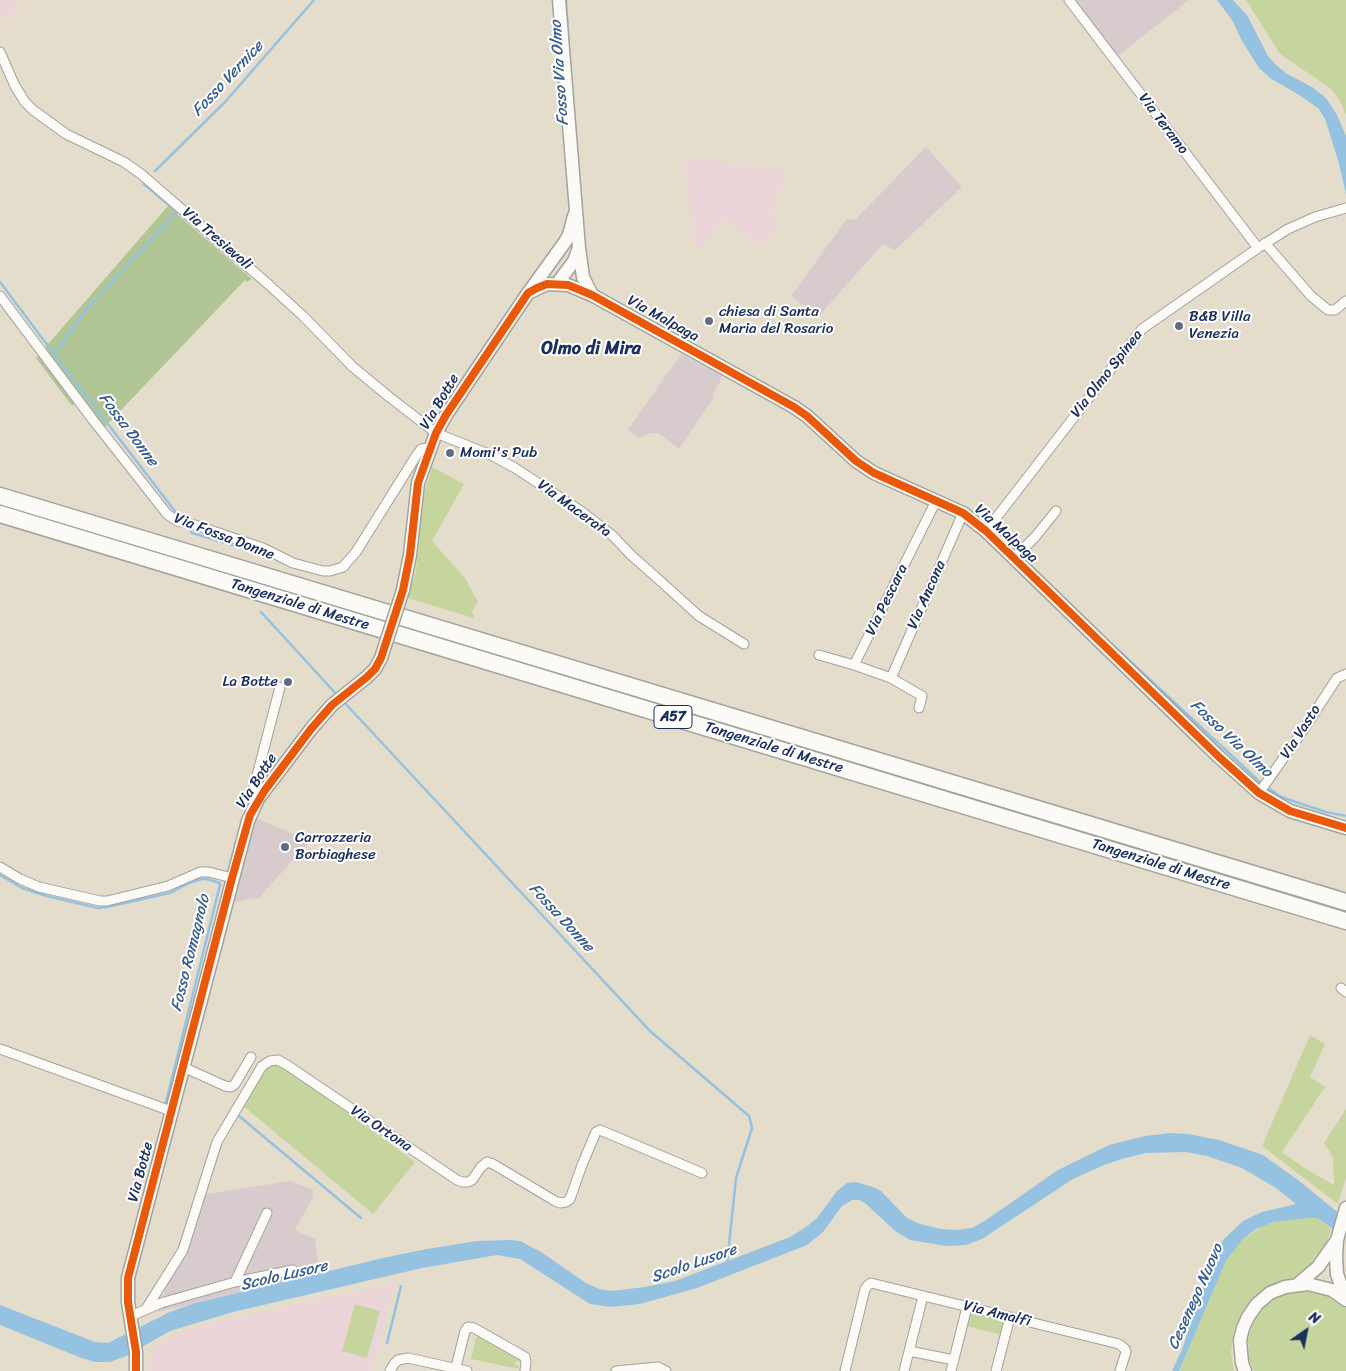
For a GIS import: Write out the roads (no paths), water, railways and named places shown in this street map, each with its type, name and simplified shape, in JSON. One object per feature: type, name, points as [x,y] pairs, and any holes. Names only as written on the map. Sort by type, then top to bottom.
[{"type":"highway","name":"Tangenziale di Mestre","points":[[0,496],[1346,902]]},
{"type":"highway","name":"Tangenziale di Mestre","points":[[0,514],[1346,921]]},
{"type":"street","points":[[559,0],[579,248],[583,277],[592,295]]},
{"type":"street","name":"Via Teramo","points":[[1069,0],[1261,245],[1311,296],[1328,310],[1335,310],[1346,300]]},
{"type":"street","name":"Via Tresievoli","points":[[0,52],[15,86],[25,102],[33,110],[66,134],[124,162],[141,174],[275,290],[353,367],[436,433]]},
{"type":"street","name":"Via Olmo Spinea","points":[[986,531],[1142,329],[1261,245],[1288,229],[1315,217],[1346,208]]},
{"type":"street","points":[[528,293],[569,235],[575,211]]},
{"type":"street","points":[[557,284],[574,261],[579,248]]},
{"type":"street","points":[[554,257],[552,272],[557,284]]},
{"type":"street","points":[[528,293],[547,284],[557,284]]},
{"type":"street","name":"Via Malpaga","points":[[557,284],[568,285],[592,295],[794,407],[874,473],[963,513],[986,531],[1219,757],[1263,788],[1290,811],[1346,828]]},
{"type":"street","name":"Via Botte","points":[[136,1371],[136,1352],[128,1302],[128,1278],[248,821],[258,799],[301,742],[340,699],[375,669],[381,658],[403,590],[410,556],[418,483],[436,433],[446,415],[528,293]]},
{"type":"street","name":"Via Fossa Donne","points":[[0,296],[166,514],[177,521],[195,525],[263,548],[292,563],[323,571],[343,567],[356,552],[421,449],[430,448]]},
{"type":"street","name":"Via Macerata","points":[[436,433],[499,459],[552,491],[613,536],[630,556],[699,616],[744,644]]},
{"type":"street","name":"Via Pescara","points":[[854,665],[936,501]]},
{"type":"street","points":[[1014,558],[1035,537],[1056,511]]},
{"type":"street","name":"Via Ancona","points":[[891,678],[963,513]]},
{"type":"street","points":[[818,655],[891,678],[922,696],[920,708]]},
{"type":"street","name":"Via Vasto","points":[[1263,788],[1337,678],[1346,674]]},
{"type":"street","name":"Via Botte","points":[[258,799],[254,796],[253,791],[280,687]]},
{"type":"street","points":[[0,867],[20,879],[39,887],[100,901],[107,901],[168,886],[200,872],[209,872],[232,878]]},
{"type":"street","points":[[0,1050],[171,1111]]},
{"type":"street","points":[[183,1067],[231,1087],[235,1084],[251,1057]]},
{"type":"street","name":"Via Ortona","points":[[146,1309],[183,1250],[217,1142],[262,1066],[270,1061],[278,1060],[287,1065],[462,1182],[472,1180],[481,1166],[488,1162],[555,1201],[560,1203],[566,1202],[570,1198],[596,1132],[600,1130],[702,1173]]},
{"type":"street","points":[[1346,1209],[1338,1237],[1337,1274],[1346,1300]]},
{"type":"street","points":[[235,1282],[267,1213]]},
{"type":"street","points":[[1298,1284],[1318,1267],[1338,1237]]},
{"type":"street","points":[[131,1316],[146,1309],[235,1282],[293,1270]]},
{"type":"street","name":"Via Amalfi","points":[[845,1371],[863,1298],[868,1285],[871,1283],[1119,1344],[1125,1349],[1125,1357],[1120,1371]]},
{"type":"street","points":[[1243,1368],[1240,1340],[1243,1328],[1257,1304],[1270,1293],[1285,1287],[1308,1284],[1325,1287],[1346,1300]]},
{"type":"street","points":[[904,1371],[923,1296]]},
{"type":"street","points":[[951,1371],[967,1307]]},
{"type":"street","points":[[996,1371],[1010,1317]]},
{"type":"street","points":[[456,1370],[464,1331],[468,1327],[474,1328],[524,1357],[526,1362],[525,1371]]},
{"type":"street","points":[[909,1351],[954,1360]]},
{"type":"street","points":[[390,1371],[398,1360],[408,1358],[467,1371]]},
{"type":"street","points":[[616,1371],[658,1367],[666,1371]]},
{"type":"water","points":[[1217,0],[1233,0],[1247,15],[1268,56],[1276,65],[1326,98],[1337,115],[1346,136],[1346,194],[1325,119],[1319,109],[1270,78],[1259,68],[1242,41],[1232,20]]},
{"type":"water","points":[[1171,1133],[1219,1140],[1263,1155],[1298,1180],[1346,1219],[1346,1238],[1317,1218],[1309,1218],[1274,1222],[1256,1229],[1242,1240],[1226,1261],[1179,1371],[1172,1371],[1183,1347],[1213,1258],[1224,1239],[1243,1221],[1262,1212],[1296,1204],[1276,1188],[1242,1168],[1207,1156],[1186,1152],[1146,1153],[1104,1165],[1073,1179],[982,1239],[966,1245],[947,1246],[910,1240],[895,1231],[865,1203],[859,1200],[852,1200],[842,1206],[823,1232],[807,1245],[697,1288],[640,1304],[611,1307],[590,1304],[520,1259],[497,1255],[422,1268],[233,1312],[170,1331],[126,1356],[110,1362],[95,1362],[79,1357],[0,1325],[0,1305],[95,1342],[108,1343],[170,1312],[192,1304],[383,1258],[477,1241],[520,1241],[541,1252],[586,1283],[599,1289],[611,1291],[645,1287],[675,1281],[790,1237],[817,1218],[837,1191],[847,1183],[855,1182],[881,1191],[907,1218],[920,1224],[941,1229],[972,1228],[1058,1170],[1109,1145],[1145,1136]]},
{"type":"waterway","name":"Fosso Vernice","points":[[155,171],[225,102],[314,0]]},
{"type":"waterway","name":"Fosso Via Olmo","points":[[566,1],[570,65]]},
{"type":"waterway","name":"Fosso Vernice","points":[[54,354],[86,310],[177,212],[144,184]]},
{"type":"waterway","name":"Fossa Donne","points":[[0,282],[181,519]]},
{"type":"waterway","name":"Fossa Donne","points":[[188,527],[192,533],[263,554]]},
{"type":"waterway","name":"Fossa Donne","points":[[261,612],[338,696]]},
{"type":"waterway","name":"Fosso Via Olmo","points":[[1117,649],[1261,783],[1281,797],[1326,812],[1346,816]]},
{"type":"waterway","name":"Fossa Donne","points":[[343,701],[650,1031],[749,1116],[752,1128],[736,1178],[727,1264]]},
{"type":"waterway","name":"Fosso Romagnolo","points":[[0,875],[22,888],[98,908],[170,893],[189,883],[202,879],[220,883],[165,1106]]},
{"type":"waterway","name":"Fosso Romagnolo","points":[[239,1116],[361,1218]]},
{"type":"waterway","name":"Fosso Romagnolo","points":[[387,1343],[401,1286]]},
{"type":"place","name":"chiesa di Santa Maria del Rosario","points":[[709,321]]},
{"type":"place","name":"B&B Villa Venezia","points":[[1179,326]]},
{"type":"place","name":"Momi's Pub","points":[[450,453]]},
{"type":"place","name":"La Botte","points":[[288,682]]},
{"type":"place","name":"Carrozzeria Borbiaghese","points":[[285,847]]},
{"type":"district","name":"Olmo di Mira","points":[[591,349]]},
{"type":"water label","name":"Scolo Lusore","points":[[694,1264]]},
{"type":"water label","name":"Scolo Lusore","points":[[284,1276]]},
{"type":"water label","name":"Cesenego Nuovo","points":[[1196,1297]]}]
